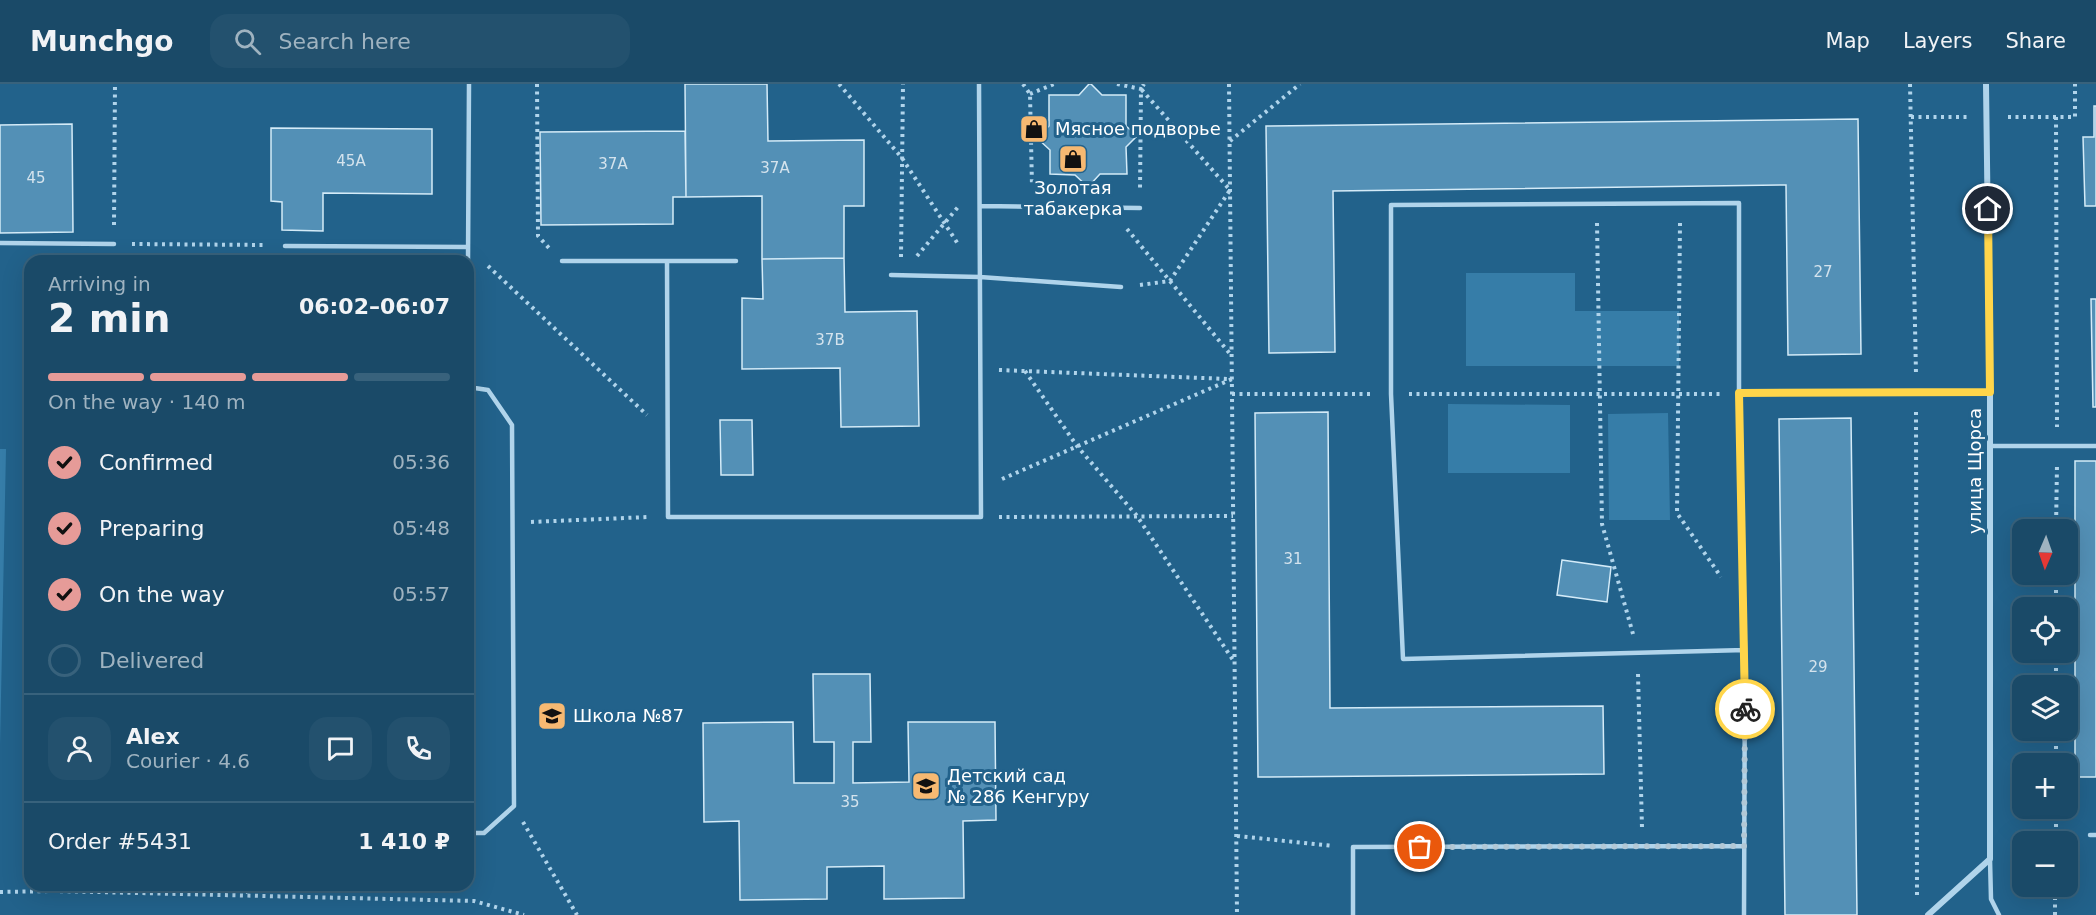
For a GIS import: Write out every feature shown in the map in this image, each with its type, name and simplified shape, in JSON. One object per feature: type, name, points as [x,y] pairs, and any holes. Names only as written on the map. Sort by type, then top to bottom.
[{"type":"street","name":"улица Щорса","points":[[1986,84],[1990,392],[1990,858]]},
{"type":"street","points":[[1928,915],[1990,858]]},
{"type":"lane","points":[[468,255],[469,84]]},
{"type":"lane","points":[[667,261],[668,517],[981,517],[979,84]]},
{"type":"lane","points":[[1744,915],[1745,650],[1739,393],[1739,203],[1391,206],[1391,394],[1403,659],[1745,650]]},
{"type":"lane","points":[[980,206],[1140,208]]},
{"type":"lane","points":[[0,243],[114,244]]},
{"type":"lane","points":[[285,246],[468,247]]},
{"type":"lane","points":[[562,261],[736,261]]},
{"type":"lane","points":[[891,275],[980,277],[1121,287]]},
{"type":"lane","points":[[474,388],[488,390],[512,425],[514,806],[484,833],[474,833]]},
{"type":"lane","points":[[1739,393],[1990,392]]},
{"type":"lane","points":[[1990,446],[2096,446]]},
{"type":"lane","points":[[2090,835],[2096,835]]},
{"type":"lane","points":[[1353,915],[1353,847],[1744,846]]},
{"type":"lane","points":[[1990,858],[1991,899],[1999,915]]},
{"type":"path","points":[[115,84],[114,244],[285,246]]},
{"type":"path","points":[[537,84],[538,236],[562,261]]},
{"type":"path","points":[[839,84],[902,158],[980,277]]},
{"type":"path","points":[[901,275],[903,84]]},
{"type":"path","points":[[1023,84],[1030,94],[1032,207]]},
{"type":"path","points":[[1030,94],[1054,84]]},
{"type":"path","points":[[1117,84],[1141,89],[1230,190]]},
{"type":"path","points":[[1140,208],[1141,89],[1144,84]]},
{"type":"path","points":[[1229,84],[1237,915]]},
{"type":"path","points":[[1229,142],[1300,84]]},
{"type":"path","points":[[1910,84],[1916,393],[1917,903]]},
{"type":"path","points":[[2056,117],[2056,519]]},
{"type":"path","points":[[901,275],[979,181]]},
{"type":"path","points":[[1121,287],[1170,281],[1230,190]]},
{"type":"path","points":[[1680,203],[1677,513],[1744,610]]},
{"type":"path","points":[[1597,204],[1602,524],[1638,652],[1642,847]]},
{"type":"path","points":[[1109,207],[1232,356]]},
{"type":"path","points":[[468,247],[668,434]]},
{"type":"path","points":[[980,369],[1232,379]]},
{"type":"path","points":[[1026,371],[1077,446],[1137,516],[1236,664]]},
{"type":"path","points":[[981,488],[1232,379]]},
{"type":"path","points":[[1232,394],[1739,393]]},
{"type":"path","points":[[981,517],[1233,516]]},
{"type":"path","points":[[512,523],[668,517]]},
{"type":"path","points":[[514,806],[577,915]]},
{"type":"path","points":[[1237,836],[1353,847]]},
{"type":"path","points":[[0,892],[54,891],[474,901],[524,915]]},
{"type":"path","points":[[246,891],[252,897]]},
{"type":"path","points":[[2055,897],[2055,915]]},
{"type":"shaded area","points":[[1466,273],[1575,273],[1575,311],[1679,311],[1679,366],[1466,366]]},
{"type":"shaded area","points":[[1448,404],[1570,405],[1570,473],[1448,473]]},
{"type":"shaded area","points":[[1668,413],[1670,520],[1609,520],[1608,414]]},
{"type":"shaded area","points":[[0,449],[6,449],[0,746]]},
{"type":"building","points":[[685,84],[767,84],[768,141],[864,140],[864,206],[844,206],[844,258],[762,259],[762,196],[686,197]]},
{"type":"building","points":[[1089,84],[1102,95],[1126,95],[1126,126],[1137,136],[1126,147],[1127,174],[1100,174],[1088,187],[1075,175],[1050,174],[1050,150],[1037,138],[1049,126],[1049,95],[1079,95]]},
{"type":"building","points":[[2094,106],[2096,106],[2096,206],[2085,206],[2083,137],[2094,137]]},
{"type":"building","points":[[1858,119],[1861,354],[1788,355],[1786,185],[1333,191],[1335,352],[1269,353],[1266,126]]},
{"type":"building","points":[[72,124],[73,232],[0,233],[0,125]]},
{"type":"building","points":[[271,128],[432,129],[432,194],[323,193],[323,231],[282,230],[282,202],[271,201]]},
{"type":"building","points":[[685,131],[686,197],[673,197],[673,224],[541,225],[540,132]]},
{"type":"building","points":[[844,258],[845,312],[917,311],[919,426],[841,427],[840,368],[742,369],[742,298],[763,299],[762,259]]},
{"type":"building","points":[[2091,299],[2096,299],[2096,407],[2093,407]]},
{"type":"building","points":[[1328,412],[1330,708],[1603,706],[1604,774],[1258,777],[1255,413]]},
{"type":"building","points":[[1851,418],[1857,915],[1785,915],[1779,419]]},
{"type":"building","points":[[720,420],[752,420],[753,475],[721,475]]},
{"type":"building","points":[[2075,461],[2096,461],[2096,777],[2078,777],[2078,753],[2075,753],[2075,741],[2078,741],[2078,675],[2075,675],[2075,663],[2078,663],[2078,597],[2075,597],[2075,585],[2078,585],[2078,519],[2075,519]]},
{"type":"building","points":[[1562,560],[1611,567],[1607,602],[1557,595]]},
{"type":"building","points":[[813,674],[870,674],[871,742],[853,742],[853,783],[909,782],[908,722],[995,722],[996,820],[963,821],[964,898],[884,899],[884,866],[827,867],[827,899],[740,900],[739,821],[704,822],[703,723],[793,722],[794,783],[834,783],[834,742],[814,742]]},
{"type":"way so far","points":[[1420,847],[1744,846],[1745,709]]},
{"type":"place","name":"Мясное подворье","points":[[1034,129]]},
{"type":"place","name":"Золотая табакерка","points":[[1073,159]]},
{"type":"place","name":"Школа №87","points":[[552,716]]},
{"type":"place","name":"Детский сад № 286 Кенгуру","points":[[926,786]]},
{"type":"route","points":[[1745,709],[1739,393],[1990,392],[1988,209]]}]
